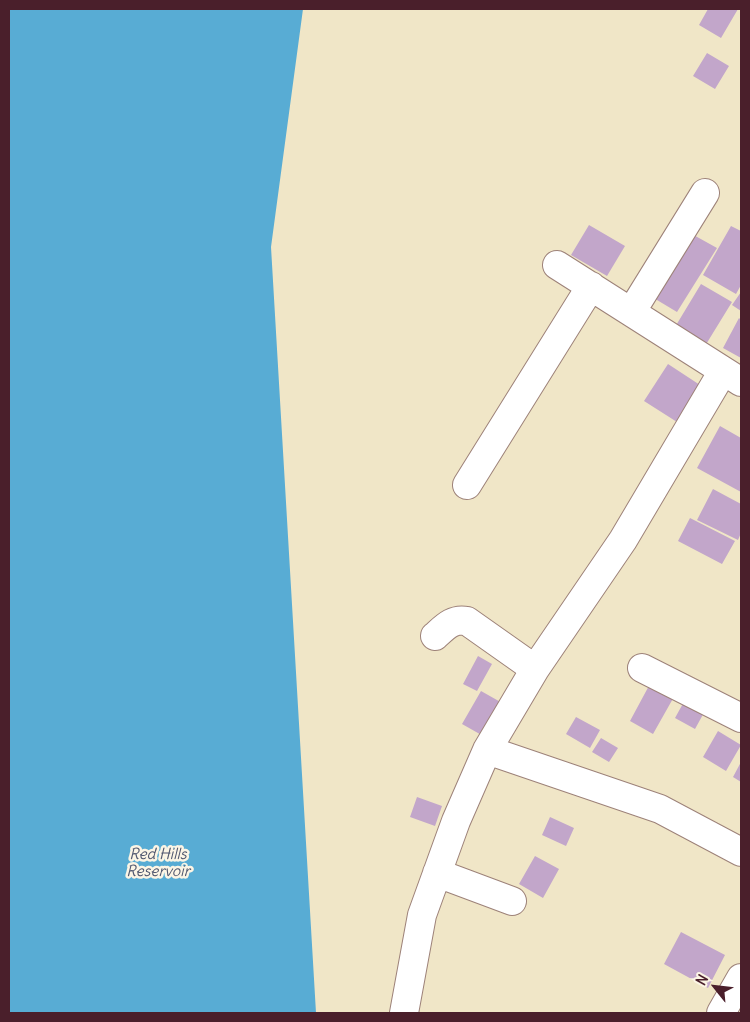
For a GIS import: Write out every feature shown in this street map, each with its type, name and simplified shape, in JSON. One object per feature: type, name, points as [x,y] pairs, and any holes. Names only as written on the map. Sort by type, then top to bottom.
[{"type":"street","points":[[632,311],[706,193]]},
{"type":"street","points":[[404,1013],[422,915],[456,820],[487,750],[534,669],[736,378],[557,264]]},
{"type":"street","points":[[468,484],[591,286]]},
{"type":"street","points":[[435,636],[448,624],[459,620],[467,621],[534,669]]},
{"type":"street","points":[[642,668],[741,718]]},
{"type":"street","points":[[487,750],[660,809],[741,852]]},
{"type":"street","points":[[437,873],[512,901]]},
{"type":"street","points":[[724,1012],[741,978]]},
{"type":"water","name":"Red Hills Reservoir","points":[[9,9],[303,9],[271,247],[316,1013],[9,1013]]},
{"type":"building","points":[[708,9],[738,9],[721,38],[699,25]]},
{"type":"building","points":[[707,53],[729,66],[715,89],[693,76]]},
{"type":"building","points":[[589,225],[625,246],[607,276],[571,255]]},
{"type":"building","points":[[731,226],[741,231],[741,285],[736,294],[703,275]]},
{"type":"building","points":[[690,233],[717,248],[677,312],[652,297]]},
{"type":"building","points":[[701,284],[732,302],[705,346],[675,327]]},
{"type":"building","points":[[741,292],[741,311],[732,305]]},
{"type":"building","points":[[739,318],[741,320],[741,358],[723,348]]},
{"type":"building","points":[[668,364],[700,385],[677,422],[644,401]]},
{"type":"building","points":[[720,426],[741,438],[741,492],[697,468]]},
{"type":"building","points":[[713,489],[741,504],[741,533],[738,540],[697,520]]},
{"type":"building","points":[[690,518],[735,541],[722,564],[678,541]]},
{"type":"building","points":[[478,656],[492,664],[477,691],[463,684]]},
{"type":"building","points":[[651,682],[675,695],[653,734],[630,721]]},
{"type":"building","points":[[481,691],[504,704],[485,737],[462,724]]},
{"type":"building","points":[[686,698],[706,709],[695,729],[675,718]]},
{"type":"building","points":[[576,717],[600,730],[590,748],[566,734]]},
{"type":"building","points":[[718,731],[741,745],[726,771],[703,757]]},
{"type":"building","points":[[601,738],[618,748],[609,762],[592,752]]},
{"type":"building","points":[[741,762],[741,782],[733,777]]},
{"type":"building","points":[[417,797],[442,806],[435,826],[410,817]]},
{"type":"building","points":[[550,817],[574,828],[566,846],[542,835]]},
{"type":"building","points":[[535,856],[559,869],[543,898],[519,884]]},
{"type":"building","points":[[681,932],[725,955],[708,988],[664,964]]}]
